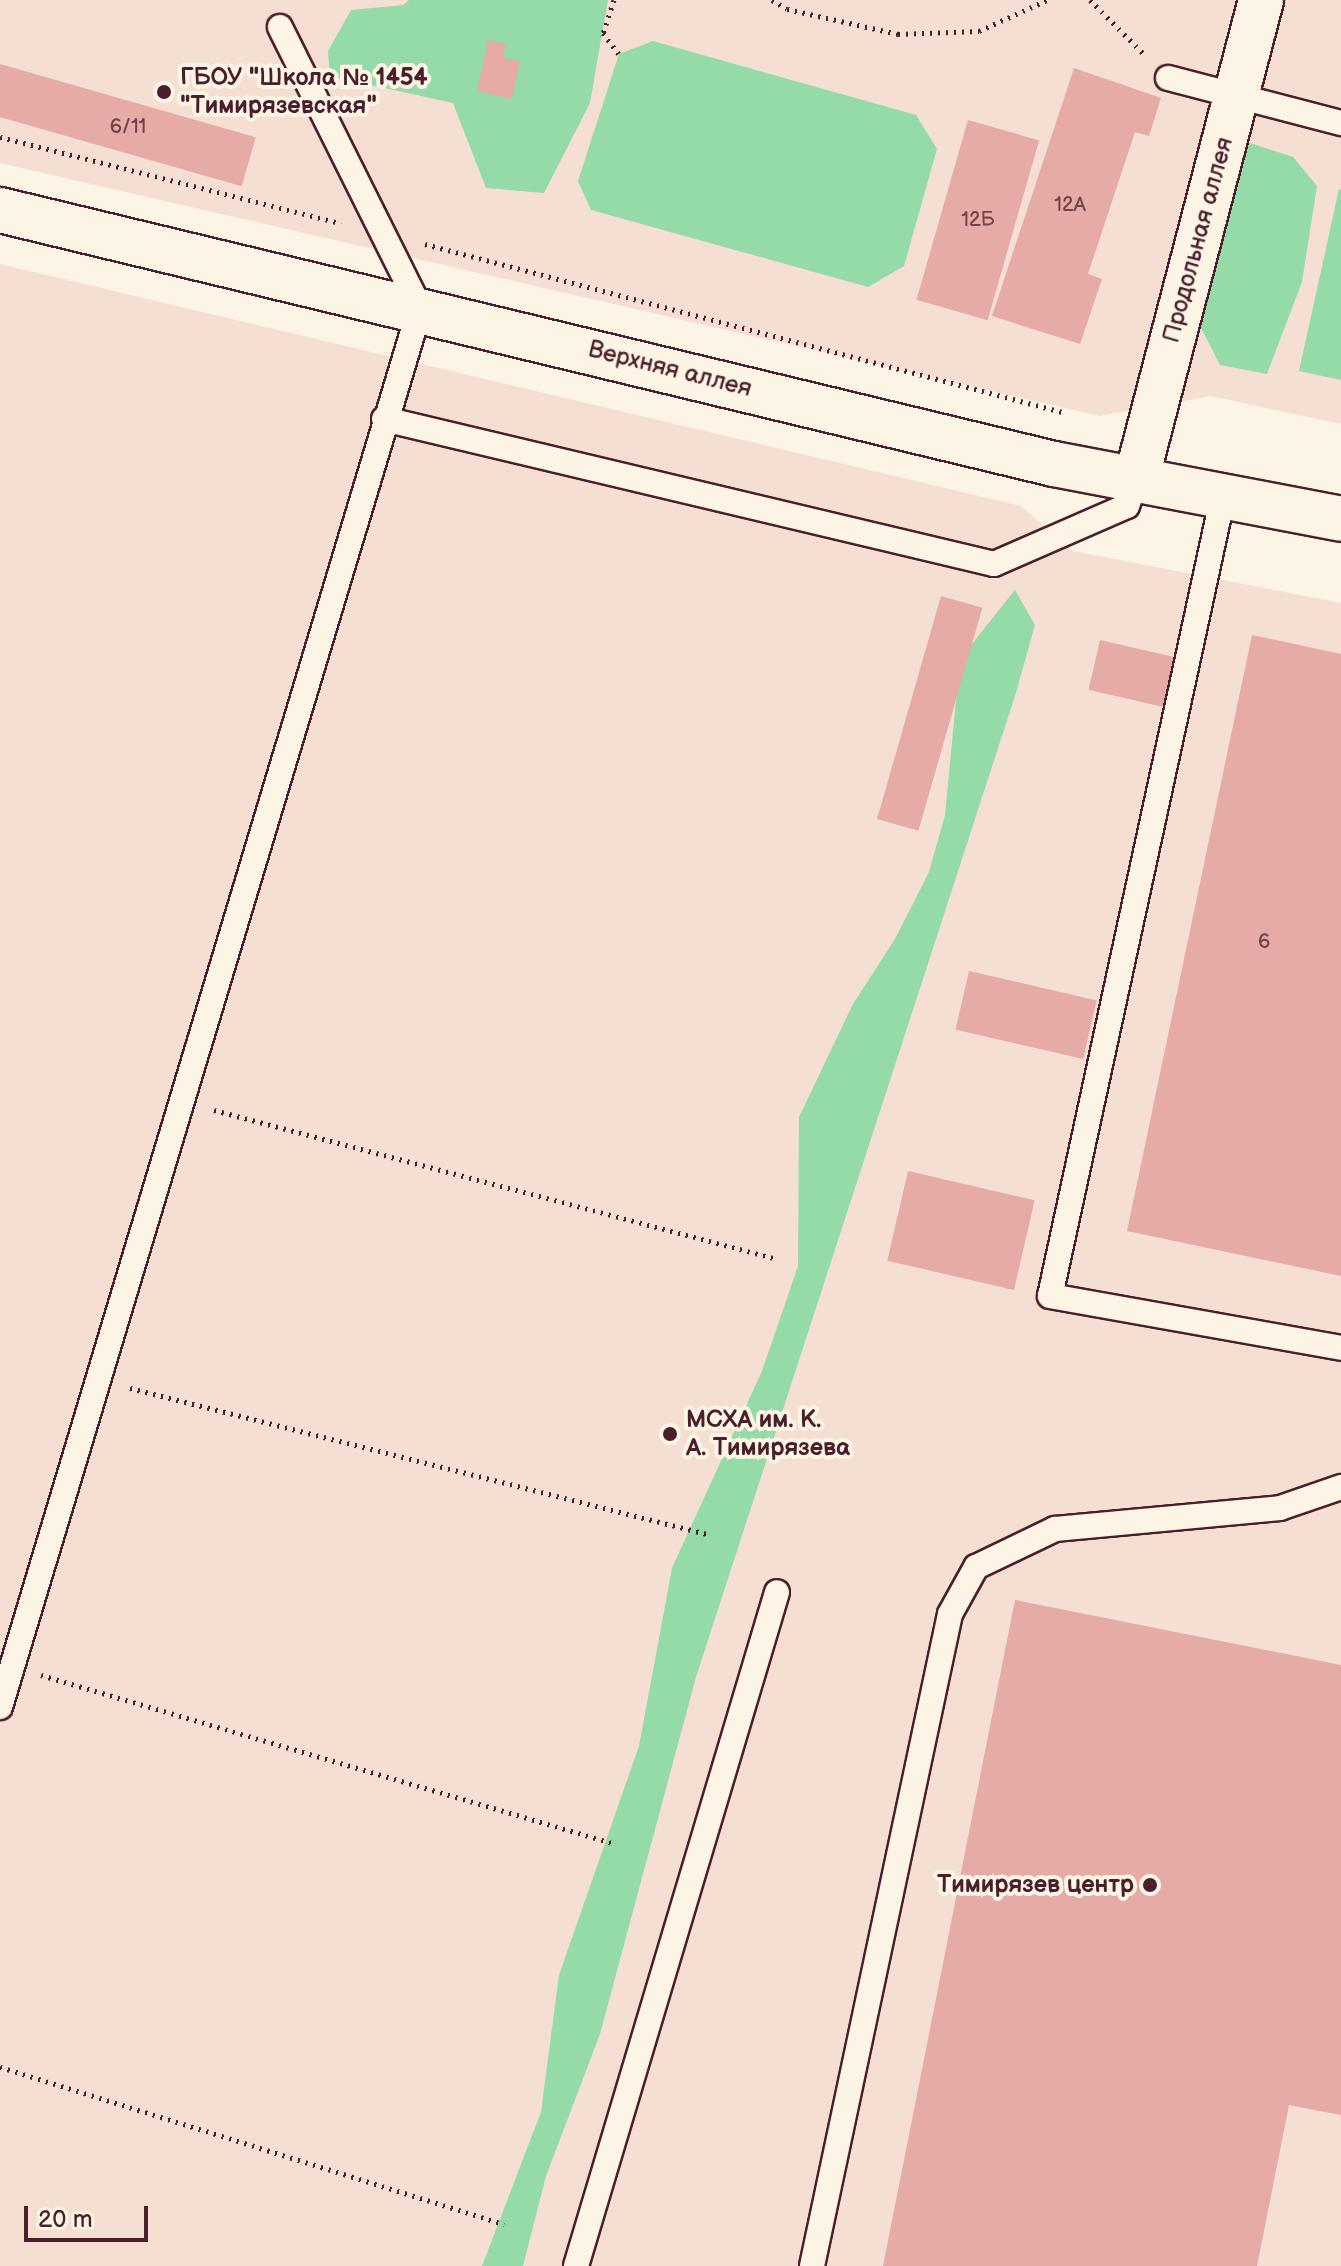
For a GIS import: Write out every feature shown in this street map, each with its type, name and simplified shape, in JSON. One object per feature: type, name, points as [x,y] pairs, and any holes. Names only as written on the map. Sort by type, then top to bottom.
[{"type":"street","name":"Продольная аллея","points":[[1136,480],[1261,0]]},
{"type":"street","name":"Верхняя аллея","points":[[0,210],[1136,480],[1341,519]]},
{"type":"lane","points":[[0,1707],[384,419],[420,308],[280,27]]},
{"type":"lane","points":[[1168,78],[1235,98],[1341,123]]},
{"type":"lane","points":[[384,419],[994,564],[1127,506],[1136,480]]},
{"type":"lane","points":[[1223,496],[1050,1296],[1341,1348]]},
{"type":"lane","points":[[812,2266],[950,1614],[976,1567],[1055,1529],[1280,1508],[1341,1487]]},
{"type":"lane","points":[[576,2266],[777,1592]]},
{"type":"path","points":[[614,0],[603,33],[619,54]]},
{"type":"path","points":[[772,0],[787,9],[898,34],[979,31],[1047,0]]},
{"type":"path","points":[[1090,0],[1168,78]]},
{"type":"path","points":[[0,137],[384,233],[1066,413]]},
{"type":"path","points":[[180,1101],[777,1259]]},
{"type":"path","points":[[97,1380],[707,1534]]},
{"type":"path","points":[[12,1667],[612,1843]]},
{"type":"path","points":[[0,2067],[504,2224]]},
{"type":"shaded area","points":[[0,0],[1341,0],[1341,424],[1211,396],[1100,416],[0,163]]},
{"type":"shaded area","name":"МСХА им. К. А. Тимирязева","points":[[0,264],[1021,506],[1073,551],[1341,603],[1341,2266],[0,2266]]},
{"type":"green space","points":[[409,0],[608,0],[590,103],[544,193],[486,188],[453,103],[330,76],[328,51],[351,10],[403,5]]},
{"type":"green space","points":[[653,41],[916,115],[937,149],[904,266],[868,287],[591,210],[578,181],[619,54]]},
{"type":"green space","points":[[1247,142],[1293,157],[1317,186],[1302,282],[1267,374],[1220,365],[1194,314],[1222,237],[1237,158]]},
{"type":"green space","points":[[1341,190],[1341,380],[1299,371]]},
{"type":"green space","points":[[1015,590],[1035,625],[1015,696],[696,1677],[600,2034],[546,2176],[523,2266],[482,2266],[541,2112],[559,1975],[639,1746],[672,1568],[762,1371],[798,1266],[799,1117],[853,1004],[895,939],[929,872],[945,815],[960,659]]},
{"type":"building","points":[[488,40],[506,44],[503,58],[520,61],[512,99],[477,91]]},
{"type":"building","points":[[0,64],[256,137],[242,186],[0,117]]},
{"type":"building","points":[[1074,68],[1161,98],[1149,136],[1135,132],[1088,274],[1102,279],[1080,344],[992,316]]},
{"type":"building","points":[[968,120],[1039,140],[988,320],[916,300]]},
{"type":"building","points":[[941,596],[982,608],[918,831],[877,819]]},
{"type":"building","points":[[1252,635],[1341,654],[1341,1276],[1127,1231]]},
{"type":"building","points":[[1100,640],[1175,657],[1164,707],[1089,690]]},
{"type":"building","points":[[969,971],[1097,1000],[1083,1059],[956,1029]]},
{"type":"building","points":[[908,1171],[1035,1200],[1014,1290],[887,1261]]},
{"type":"building","name":"Тимирязев центр","points":[[1015,1600],[1341,1665],[1341,2115],[1289,2105],[1257,2266],[883,2266]]},
{"type":"place","name":"ГБОУ \"Школа № 1454 \"Тимирязевская\"","points":[[164,92]]},
{"type":"place","name":"МСХА им. К. А. Тимирязева","points":[[670,1434]]},
{"type":"place","name":"Тимирязев центр","points":[[1150,1885]]}]
